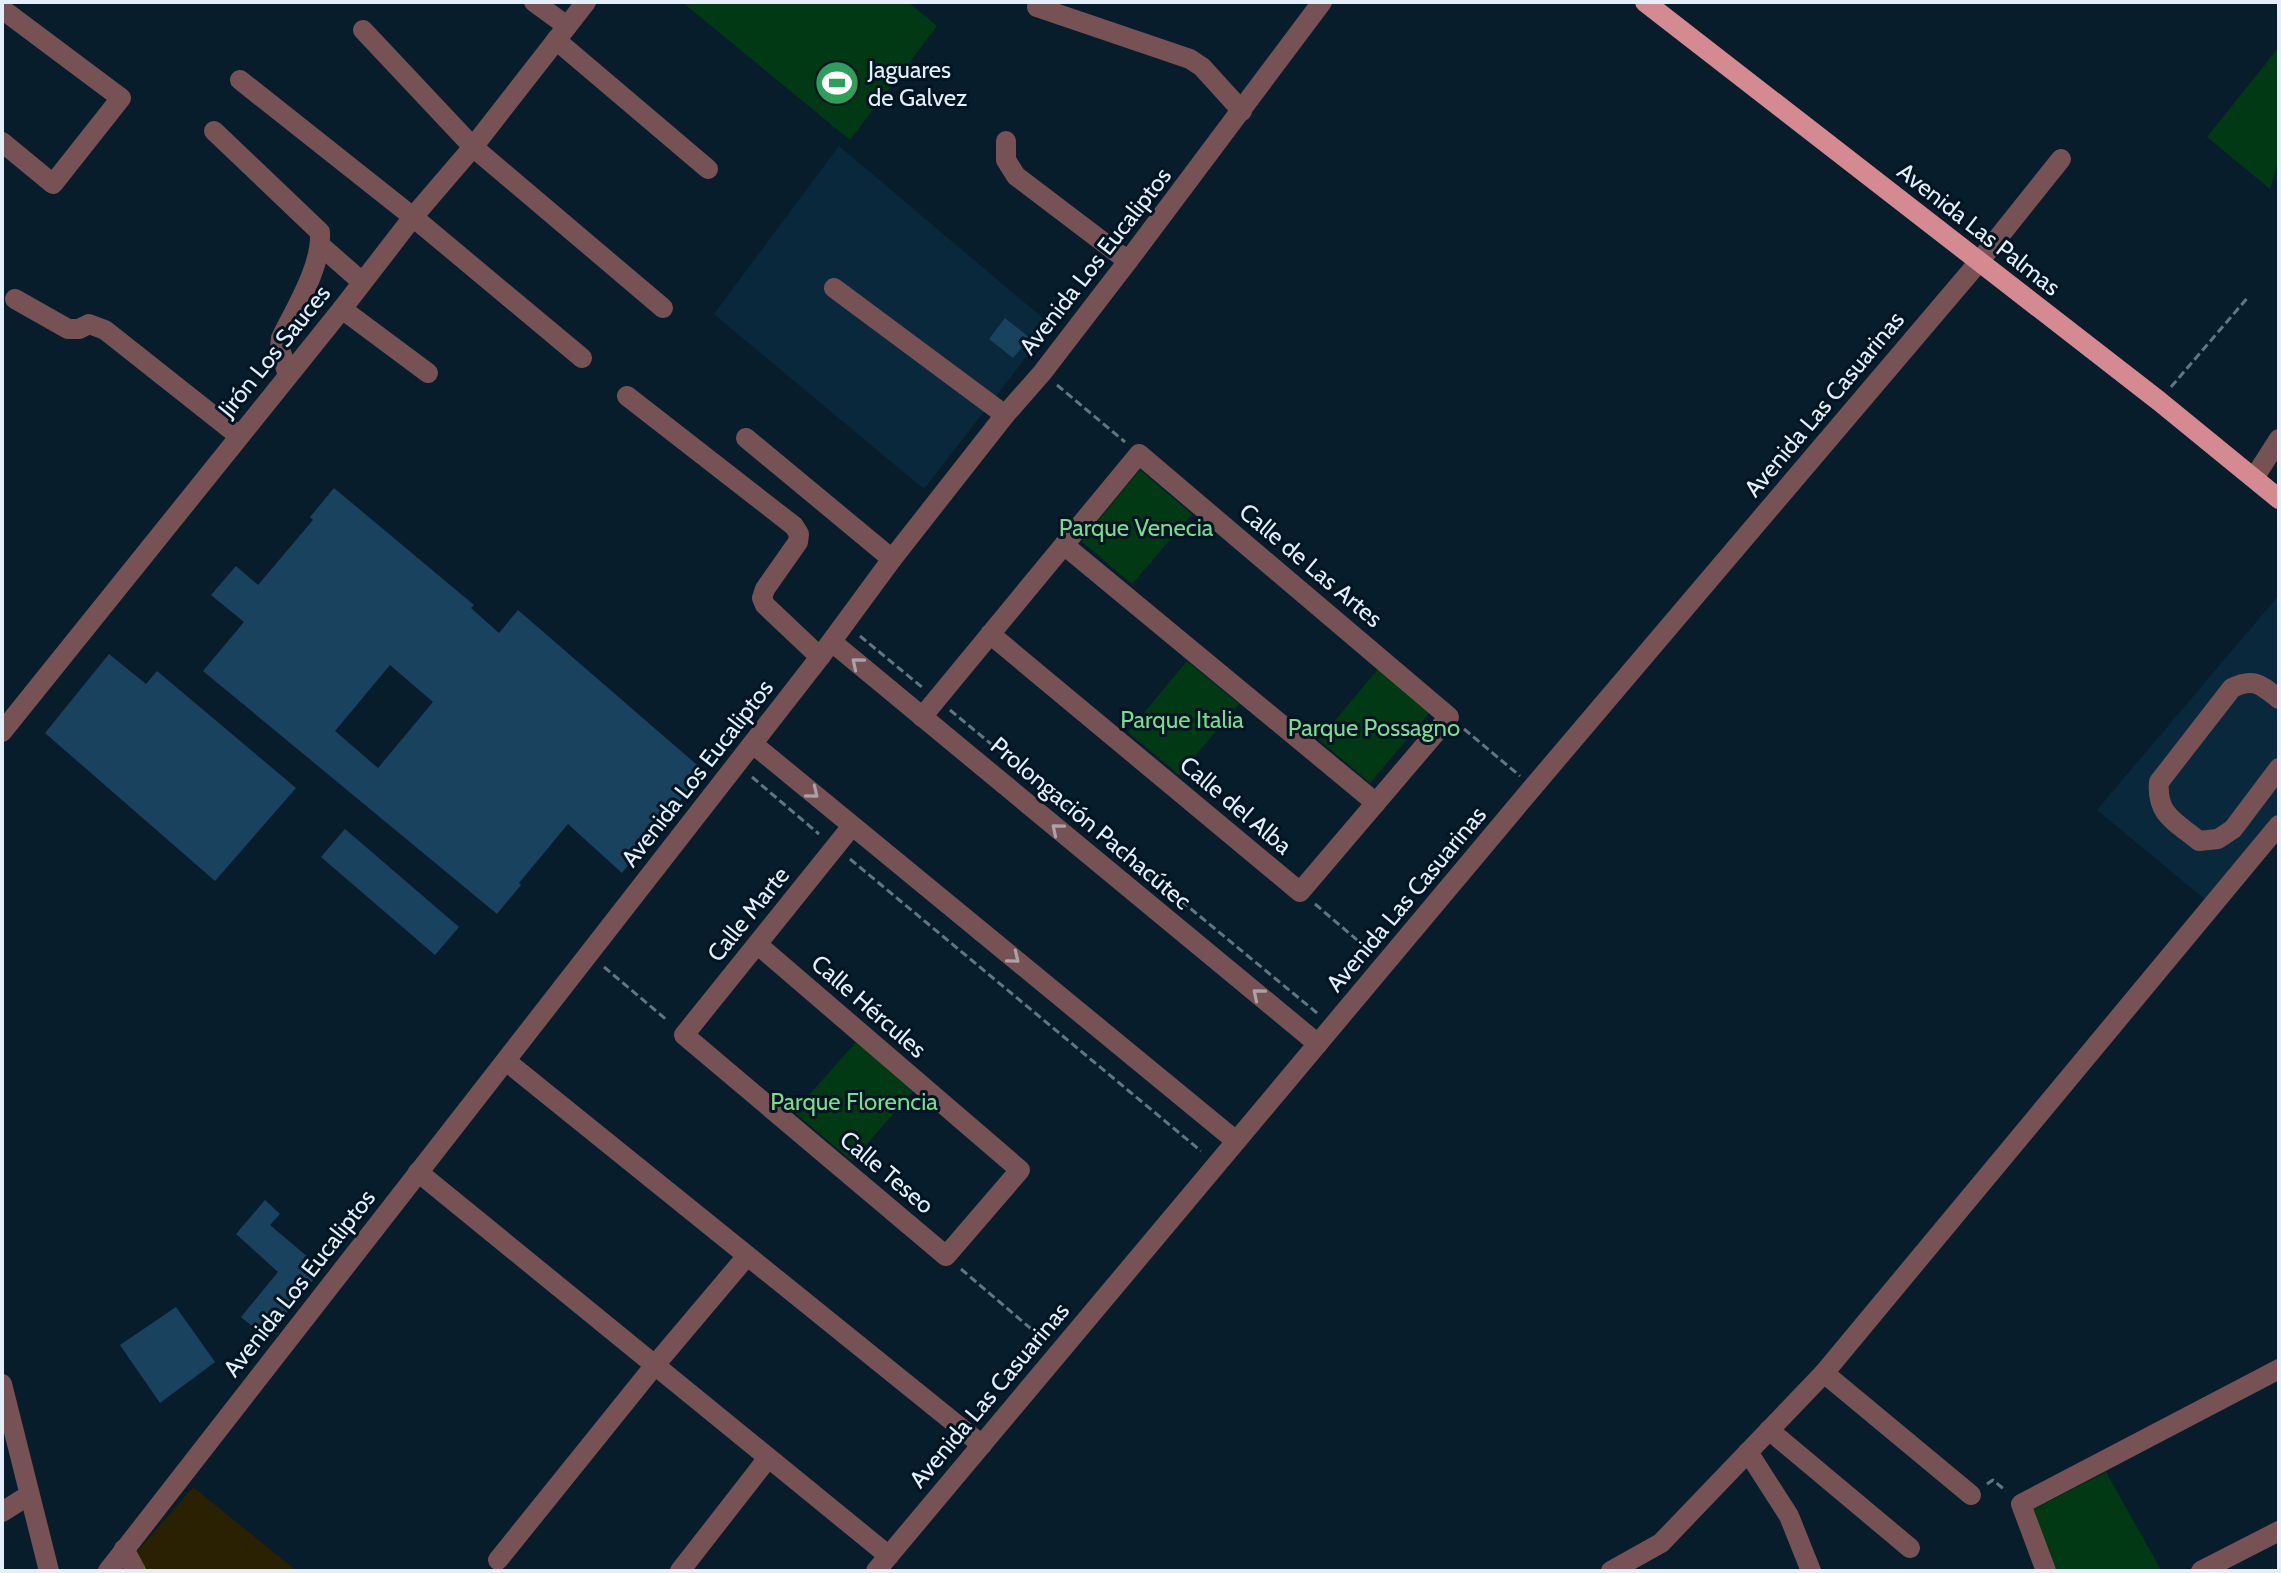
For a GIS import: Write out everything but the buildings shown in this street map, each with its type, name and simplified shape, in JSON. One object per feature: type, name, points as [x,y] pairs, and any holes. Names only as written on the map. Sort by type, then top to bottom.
[{"type":"main road","name":"Avenida Las Palmas","points":[[1654,5],[1978,263],[2159,401],[2279,499]]},
{"type":"street","points":[[534,2],[561,33],[708,169]]},
{"type":"street","name":"Jirón Los Sauces","points":[[2,732],[586,2]]},
{"type":"street","name":"Avenida Los Eucaliptos","points":[[108,1571],[826,650],[892,559],[1005,415],[1042,373],[1322,2]]},
{"type":"street","points":[[1037,7],[1190,59],[1202,67],[1242,111]]},
{"type":"street","points":[[2,9],[121,98],[53,184],[2,142]]},
{"type":"street","points":[[363,30],[473,147],[663,308]]},
{"type":"street","points":[[240,80],[413,217],[582,358]]},
{"type":"street","points":[[214,131],[320,232],[321,246],[314,268],[281,338],[280,348],[288,376]]},
{"type":"street","points":[[1006,141],[1006,160],[1016,176],[1128,261]]},
{"type":"street","name":"Avenida Las Casuarinas","points":[[882,1564],[1533,787],[1978,263],[2061,159]]},
{"type":"street","points":[[321,246],[362,282]]},
{"type":"street","points":[[834,288],[1005,415]]},
{"type":"street","points":[[15,299],[68,329],[79,329],[89,324],[105,330],[239,436]]},
{"type":"street","points":[[342,309],[428,373]]},
{"type":"street","name":"Prolongación Pachacútec","points":[[627,396],[794,526],[799,534],[798,542],[765,589],[762,598],[765,605],[922,717],[1318,1044]]},
{"type":"street","points":[[746,438],[892,559]]},
{"type":"street","points":[[2254,478],[2279,439]]},
{"type":"street","points":[[922,717],[1139,454]]},
{"type":"street","name":"Calle de Las Artes","points":[[1139,454],[1449,717]]},
{"type":"street","points":[[1064,545],[1376,803]]},
{"type":"street","name":"Calle del Alba","points":[[990,634],[1300,892]]},
{"type":"street","points":[[2279,699],[2260,684],[2245,682],[2232,688],[2159,782],[2158,797],[2164,812],[2199,841],[2218,839],[2233,829],[2279,768]]},
{"type":"street","points":[[1300,892],[1449,717]]},
{"type":"street","points":[[753,744],[1236,1141]]},
{"type":"street","points":[[1611,1571],[1661,1543],[1824,1373],[2279,825]]},
{"type":"street","name":"Calle Marte","points":[[684,1035],[852,826]]},
{"type":"street","name":"Calle Hércules","points":[[757,944],[1020,1170],[946,1256]]},
{"type":"street","name":"Calle Teseo","points":[[684,1035],[946,1256]]},
{"type":"street","points":[[506,1061],[982,1445]]},
{"type":"street","points":[[418,1172],[768,1458],[882,1564]]},
{"type":"street","points":[[498,1560],[747,1256]]},
{"type":"street","points":[[2046,1571],[2021,1504],[2279,1369]]},
{"type":"street","points":[[1824,1373],[1971,1495]]},
{"type":"street","points":[[2,1384],[8,1429],[49,1571]]},
{"type":"street","points":[[1769,1430],[1910,1548]]},
{"type":"street","points":[[1748,1452],[1789,1516],[1811,1571]]},
{"type":"street","points":[[680,1571],[768,1458]]},
{"type":"street","points":[[2,1512],[29,1495]]},
{"type":"street","points":[[2201,1571],[2279,1531]]},
{"type":"street","points":[[124,1549],[136,1571]]},
{"type":"path","points":[[2159,401],[2249,296]]},
{"type":"path","points":[[1042,373],[1139,454]]},
{"type":"path","points":[[846,624],[1333,1026]]},
{"type":"path","points":[[1449,717],[1533,787]]},
{"type":"path","points":[[736,765],[1217,1164]]},
{"type":"path","points":[[1300,892],[1386,963]]},
{"type":"path","points":[[589,954],[684,1035]]},
{"type":"path","points":[[946,1256],[1060,1352]]},
{"type":"path","points":[[1971,1495],[1993,1480],[2021,1504]]},
{"type":"shaded area","points":[[839,146],[1051,325],[924,489],[714,314]]},
{"type":"shaded area","points":[[2279,595],[2279,815],[2206,900],[2097,810]]},
{"type":"green space","name":"Jaguares de Galvez","points":[[682,2],[908,2],[937,26],[850,140]]},
{"type":"green space","points":[[2279,47],[2279,159],[2270,189],[2207,137]]},
{"type":"green space","name":"Parque Venecia","points":[[1140,470],[1192,514],[1132,584],[1081,541]]},
{"type":"green space","name":"Parque Italia","points":[[1187,661],[1239,704],[1179,775],[1128,732]]},
{"type":"green space","name":"Parque Possagno","points":[[1378,669],[1430,712],[1370,783],[1319,740]]},
{"type":"green space","name":"Parque Florencia","points":[[857,1041],[914,1090],[852,1161],[794,1112]]},
{"type":"green space","points":[[2106,1472],[2161,1570],[2055,1571],[2034,1509]]},
{"type":"sand","points":[[193,1487],[297,1571],[144,1571],[134,1555]]},
{"type":"place","name":"Jaguares de Galvez","points":[[837,83]]}]
